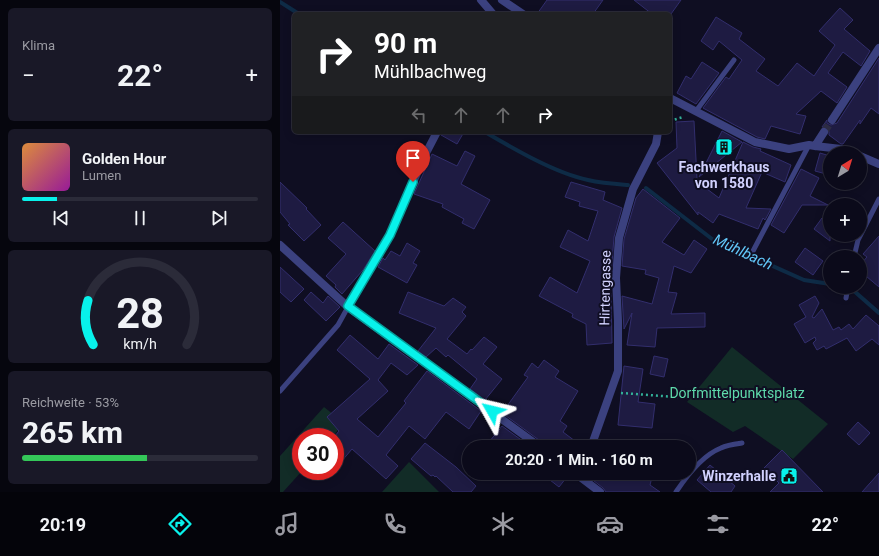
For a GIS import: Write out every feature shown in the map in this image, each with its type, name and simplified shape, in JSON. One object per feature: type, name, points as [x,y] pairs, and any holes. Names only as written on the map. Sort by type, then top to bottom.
[{"type":"street","points":[[481,0],[491,12]]},
{"type":"street","points":[[502,0],[520,12]]},
{"type":"street","points":[[832,120],[879,48]]},
{"type":"street","points":[[672,99],[755,142],[789,149],[812,145],[823,147]]},
{"type":"street","points":[[812,145],[824,132]]},
{"type":"street","points":[[348,306],[390,235],[425,155],[436,134]]},
{"type":"street","name":"Hirtengasse","points":[[594,440],[618,371],[616,278],[619,238],[634,186],[656,144],[658,134]]},
{"type":"street","points":[[867,159],[879,164]]},
{"type":"street","points":[[280,245],[348,306],[530,440]]},
{"type":"street","points":[[586,480],[600,492]]},
{"type":"lane","points":[[696,111],[734,60]]},
{"type":"lane","points":[[753,252],[812,145]]},
{"type":"lane","points":[[856,250],[858,240],[879,199]]},
{"type":"lane","points":[[846,298],[847,294]]},
{"type":"lane","points":[[280,391],[338,325],[348,306]]},
{"type":"lane","points":[[676,492],[684,480],[708,456],[720,448],[742,443]]},
{"type":"path","points":[[611,392],[690,398]]},
{"type":"green space","name":"Dorfmittelpunktsplatz","points":[[732,347],[828,424],[793,459],[745,426],[733,432],[687,402]]},
{"type":"green space","points":[[324,407],[344,423],[340,428],[305,428]]},
{"type":"green space","points":[[292,443],[292,480],[294,480],[283,492],[280,492],[280,456]]},
{"type":"green space","points":[[409,462],[439,492],[382,492]]},
{"type":"building","points":[[547,0],[603,0],[594,12],[538,12]]},
{"type":"building","points":[[634,0],[681,0],[672,13],[649,12]]},
{"type":"building","points":[[840,8],[853,20],[844,29],[870,51],[861,66],[843,52],[828,73],[847,87],[837,103],[821,91],[796,114],[806,116],[800,134],[771,126],[765,139],[757,137],[703,108],[726,77],[729,79],[742,60],[719,41],[713,50],[701,41],[716,17],[742,33],[739,39],[765,59],[756,71],[778,86],[797,63],[814,76],[835,45],[819,31]]},
{"type":"building","points":[[879,58],[879,114],[871,108],[860,124],[860,120],[843,144],[841,144],[829,135],[827,128],[822,127],[827,120],[827,123],[831,125],[837,123]]},
{"type":"building","points":[[702,62],[719,73],[696,104],[677,93],[686,76],[691,79]]},
{"type":"building","points":[[694,121],[697,179],[695,180],[719,198],[743,142],[761,149],[760,151],[791,165],[785,182],[762,172],[746,208],[771,209],[765,220],[763,218],[758,229],[719,214],[713,223],[698,212],[698,215],[657,163],[677,148],[676,122]]},
{"type":"building","name":"Fachwerkhaus von 1580","points":[[722,131],[742,142],[699,177]]},
{"type":"building","points":[[441,134],[463,134],[457,144]]},
{"type":"building","points":[[465,151],[475,156],[461,184],[490,200],[474,229],[462,223],[464,219],[442,207],[443,204],[414,194],[432,154],[457,166]]},
{"type":"building","points":[[820,153],[823,154],[823,173],[815,171]]},
{"type":"building","points":[[801,169],[819,178],[810,196],[823,202],[823,205],[802,205],[784,233],[771,225]]},
{"type":"building","points":[[280,182],[307,208],[306,209],[321,225],[304,241],[288,225],[290,224],[280,212]]},
{"type":"building","points":[[571,182],[605,192],[603,200],[622,208],[614,237],[611,275],[604,291],[611,293],[612,343],[587,345],[586,324],[572,317],[573,314],[539,296],[550,277],[577,293],[590,261],[560,247],[568,230],[588,241],[598,211],[579,206],[580,202],[565,197]]},
{"type":"building","points":[[643,189],[680,218],[662,242],[684,255],[694,240],[707,249],[691,273],[674,266],[668,292],[677,293],[671,314],[705,313],[705,327],[657,328],[655,347],[627,345],[632,313],[624,329],[622,296],[652,304],[659,278],[645,274],[646,270],[622,266],[624,239],[636,198]]},
{"type":"building","points":[[822,218],[823,219],[823,236],[814,229]]},
{"type":"building","points":[[343,222],[375,251],[363,270],[342,294],[335,287],[336,285],[326,276],[346,254],[328,238]]},
{"type":"building","points":[[879,236],[879,287],[867,277],[867,250]]},
{"type":"building","points":[[407,243],[420,251],[413,263],[417,265],[407,283],[378,267],[383,258],[385,260],[391,251],[400,256]]},
{"type":"building","points":[[805,248],[823,261],[813,275],[795,262]]},
{"type":"building","points":[[280,267],[304,289],[291,302],[280,292]]},
{"type":"building","points":[[311,292],[323,303],[328,296],[340,307],[326,321],[304,300]]},
{"type":"building","points":[[408,292],[444,306],[453,298],[466,307],[462,312],[466,316],[447,339],[467,354],[484,337],[497,347],[483,364],[502,379],[485,400],[470,389],[477,379],[448,355],[446,357],[436,348],[426,357],[418,351],[436,328],[399,313]]},
{"type":"building","points":[[815,296],[819,303],[812,317],[814,318],[822,309],[833,330],[839,327],[841,330],[849,324],[853,329],[866,315],[879,326],[879,345],[872,339],[856,351],[847,338],[826,349],[824,346],[817,350],[813,343],[816,340],[815,337],[805,343],[794,324],[806,317],[799,305]]},
{"type":"building","points":[[350,335],[378,359],[389,344],[418,365],[407,375],[391,363],[378,380],[388,391],[357,419],[378,437],[406,403],[404,401],[427,371],[481,411],[469,429],[446,412],[425,439],[409,426],[386,455],[398,466],[386,479],[352,449],[344,458],[344,428],[336,428],[327,417],[370,379],[337,350]]},
{"type":"building","points":[[654,356],[668,359],[664,377],[650,374]]},
{"type":"building","points":[[544,360],[559,371],[555,377],[578,391],[560,421],[567,426],[563,432],[574,440],[539,440],[502,413],[528,377],[524,375],[532,363],[538,368]]},
{"type":"building","points":[[624,366],[643,369],[638,402],[655,404],[652,428],[618,425]]},
{"type":"building","points":[[858,422],[870,433],[859,445],[847,434]]},
{"type":"building","points":[[502,426],[521,440],[491,440]]},
{"type":"building","points":[[425,443],[462,473],[462,480],[470,480],[476,486],[471,492],[453,492],[436,476],[431,476],[411,459]]},
{"type":"building","name":"Winzerhalle","points":[[782,450],[823,492],[770,492],[779,483],[764,468]]},
{"type":"building","points":[[710,465],[735,486],[731,492],[711,492],[697,480]]},
{"type":"building","points":[[879,473],[879,492],[862,492]]},
{"type":"building","points":[[550,480],[564,480],[559,487]]},
{"type":"building","points":[[593,480],[651,480],[650,485],[660,492],[606,492]]},
{"type":"waterway","name":"Mühlbach","points":[[280,2],[296,12]]},
{"type":"waterway","name":"Mühlbach","points":[[488,134],[535,160],[575,177],[593,181],[628,185]]},
{"type":"waterway","name":"Mühlbach","points":[[646,188],[712,239],[804,280],[823,283]]},
{"type":"waterway","name":"Mühlbach","points":[[857,294],[879,313]]},
{"type":"tunnel","points":[[824,132],[832,120]]},
{"type":"place","name":"Fachwerkhaus von 1580","points":[[724,147]]},
{"type":"place","name":"Winzerhalle","points":[[789,476]]},
{"type":"route","points":[[413,182],[390,235],[348,306],[492,411]]}]
